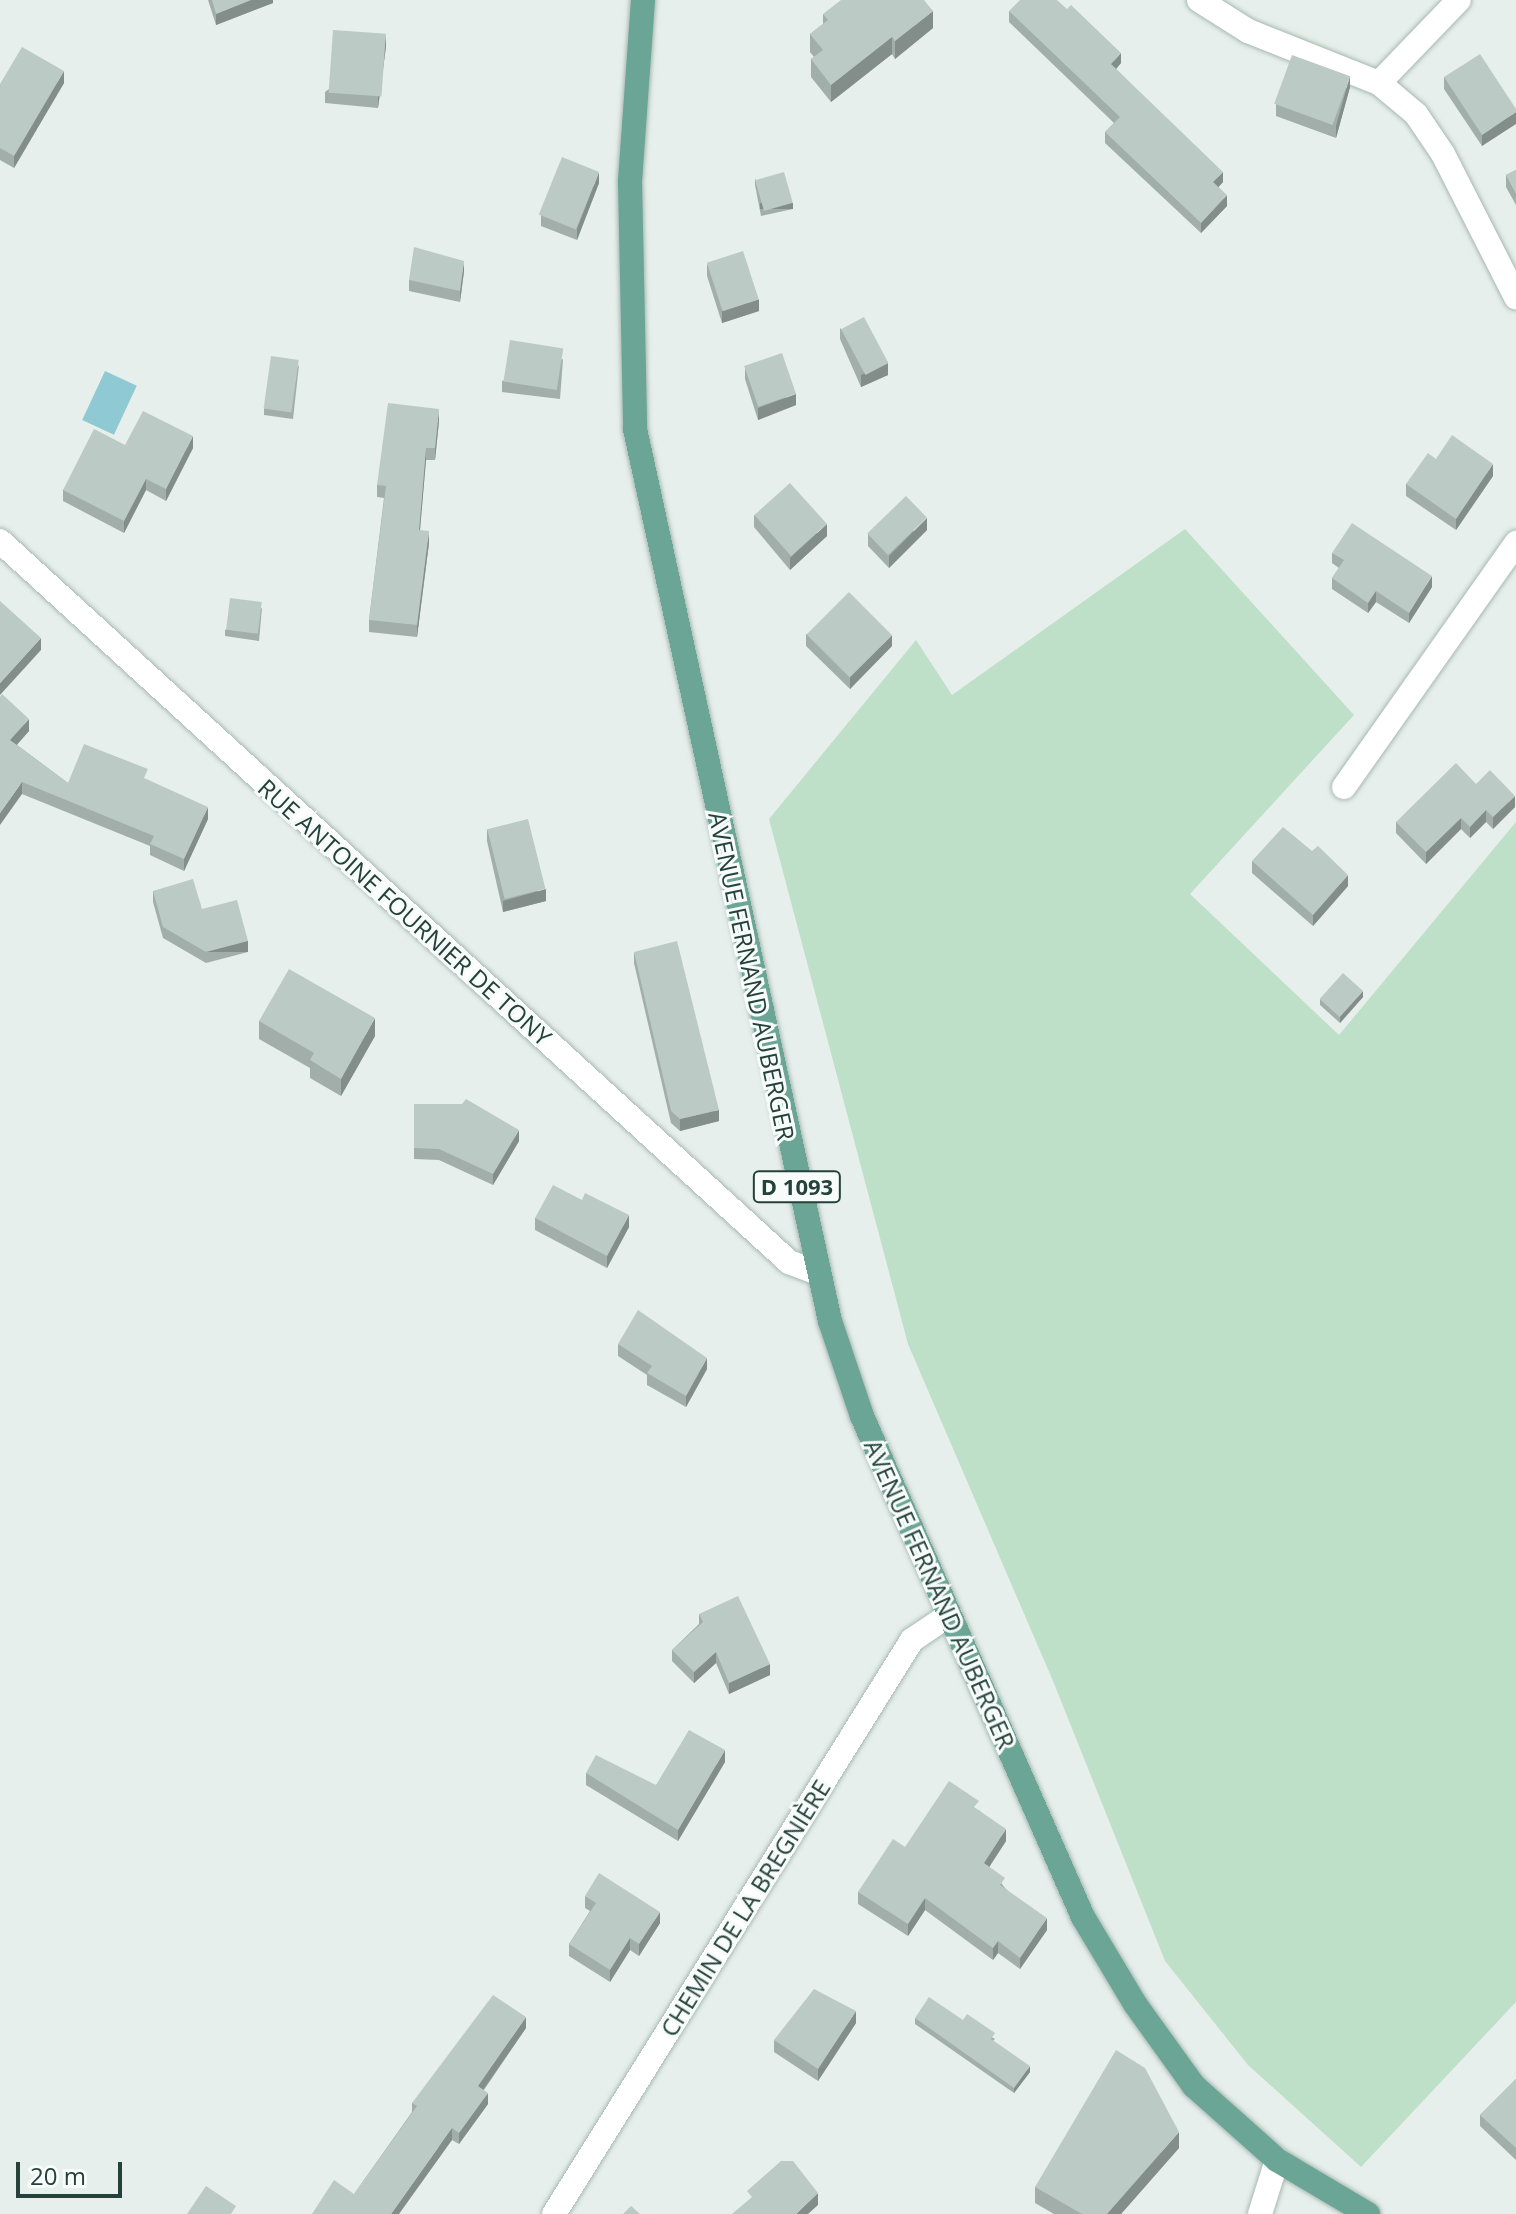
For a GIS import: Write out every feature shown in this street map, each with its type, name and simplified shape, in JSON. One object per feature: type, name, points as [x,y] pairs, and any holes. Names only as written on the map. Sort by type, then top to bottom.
[{"type":"main road","name":"AVENUE FERNAND AUBERGER","points":[[643,0],[630,181],[635,429],[817,1273],[862,1416],[1083,1917],[1135,2004],[1194,2086],[1277,2160],[1368,2214]]},
{"type":"street","points":[[1199,0],[1248,31],[1379,83],[1416,114],[1443,154],[1516,297]]},
{"type":"street","points":[[1379,83],[1459,0]]},
{"type":"street","name":"RUE ANTOINE FOURNIER DE TONY","points":[[0,541],[789,1262],[817,1273]]},
{"type":"street","points":[[1344,787],[1516,543]]},
{"type":"street","name":"CHEMIN DE LA BREGNIÈRE","points":[[554,2214],[912,1640],[949,1615]]},
{"type":"street","points":[[1260,2214],[1277,2160]]},
{"type":"green space","points":[[1185,529],[1354,715],[1190,894],[1339,1035],[1516,822],[1516,2002],[1361,2167],[1248,2065],[1165,1961],[1053,1681],[908,1344],[769,819],[916,640],[952,695]]},
{"type":"water","points":[[105,371],[137,386],[114,435],[82,420]]},
{"type":"building","points":[[212,0],[251,0],[216,14]]},
{"type":"building","points":[[841,0],[924,0],[933,11],[895,41],[892,37],[831,85],[811,59],[823,50],[810,34],[828,20],[823,14]]},
{"type":"building","points":[[1020,0],[1057,0],[1067,9],[1071,5],[1121,53],[1111,64],[1223,172],[1213,182],[1227,195],[1201,223],[1105,132],[1120,117],[1009,11]]},
{"type":"building","points":[[333,30],[386,34],[381,97],[329,93]]},
{"type":"building","points":[[22,47],[64,71],[14,156],[0,148],[0,84]]},
{"type":"building","points":[[1480,54],[1516,109],[1482,135],[1444,77]]},
{"type":"building","points":[[1292,55],[1350,76],[1332,125],[1274,104]]},
{"type":"building","points":[[562,157],[599,172],[576,229],[539,214]]},
{"type":"building","points":[[1516,170],[1516,194],[1506,175]]},
{"type":"building","points":[[784,172],[793,203],[764,211],[755,180]]},
{"type":"building","points":[[414,247],[464,261],[460,291],[409,280]]},
{"type":"building","points":[[743,251],[759,300],[723,311],[707,263]]},
{"type":"building","points":[[864,317],[888,363],[865,375],[841,329]]},
{"type":"building","points":[[510,340],[563,348],[557,390],[503,381]]},
{"type":"building","points":[[782,353],[796,394],[758,407],[744,366]]},
{"type":"building","points":[[271,356],[299,360],[291,412],[264,408]]},
{"type":"building","points":[[388,403],[439,409],[435,448],[426,448],[419,530],[429,531],[417,625],[369,620],[386,486],[377,485]]},
{"type":"building","points":[[143,411],[193,436],[166,489],[146,479],[124,521],[63,490],[94,429],[125,445]]},
{"type":"building","points":[[1452,435],[1493,464],[1456,519],[1406,484],[1428,453],[1436,459]]},
{"type":"building","points":[[790,483],[827,524],[791,556],[754,515]]},
{"type":"building","points":[[906,496],[927,518],[888,555],[867,534]]},
{"type":"building","points":[[1352,523],[1432,576],[1409,613],[1376,591],[1368,603],[1332,578],[1344,560],[1332,553]]},
{"type":"building","points":[[849,592],[892,635],[850,678],[807,634]]},
{"type":"building","points":[[230,598],[262,602],[258,634],[226,630]]},
{"type":"building","points":[[0,601],[41,638],[0,683]]},
{"type":"building","points":[[2,694],[29,719],[10,740],[68,783],[84,744],[148,769],[144,778],[208,807],[184,859],[150,844],[154,836],[22,782],[0,813]]},
{"type":"building","points":[[1456,763],[1476,784],[1490,770],[1515,796],[1493,817],[1486,810],[1470,827],[1461,818],[1426,852],[1396,822]]},
{"type":"building","points":[[528,819],[545,889],[505,899],[487,829]]},
{"type":"building","points":[[1283,827],[1312,851],[1318,846],[1348,875],[1313,915],[1252,861]]},
{"type":"building","points":[[193,879],[202,909],[237,900],[248,941],[206,952],[163,927],[153,891]]},
{"type":"building","points":[[677,941],[719,1110],[680,1119],[671,1111],[634,952]]},
{"type":"building","points":[[289,969],[375,1018],[341,1079],[310,1060],[314,1053],[259,1021]]},
{"type":"building","points":[[1343,973],[1363,991],[1340,1017],[1320,999]]},
{"type":"building","points":[[466,1099],[519,1130],[493,1174],[439,1149],[414,1148],[414,1104],[462,1104]]},
{"type":"building","points":[[553,1185],[582,1200],[585,1193],[629,1215],[607,1256],[535,1218]]},
{"type":"building","points":[[638,1310],[707,1358],[686,1396],[647,1373],[652,1366],[618,1344]]},
{"type":"building","points":[[738,1596],[770,1664],[729,1683],[716,1652],[694,1672],[672,1650],[703,1622],[699,1614]]},
{"type":"building","points":[[689,1730],[725,1750],[678,1830],[586,1773],[596,1755],[656,1785]]},
{"type":"building","points":[[949,1781],[979,1801],[974,1807],[1006,1829],[984,1863],[1005,1878],[1000,1885],[1047,1918],[1020,1958],[998,1941],[993,1948],[925,1898],[908,1924],[858,1892],[893,1839],[905,1847]]},
{"type":"building","points":[[599,1873],[660,1912],[639,1944],[630,1938],[610,1970],[569,1944],[596,1903],[585,1896]]},
{"type":"building","points":[[814,1989],[856,2011],[818,2069],[774,2040]]},
{"type":"building","points":[[493,1995],[526,2017],[478,2086],[488,2093],[459,2133],[452,2128],[391,2214],[312,2214],[334,2180],[354,2194],[417,2106],[412,2103]]},
{"type":"building","points":[[929,1997],[963,2020],[967,2014],[995,2033],[991,2039],[1030,2066],[1014,2088],[915,2018]]},
{"type":"building","points":[[1116,2050],[1145,2068],[1179,2132],[1107,2214],[1082,2214],[1035,2187]]},
{"type":"building","points":[[1516,2079],[1516,2148],[1480,2115]]},
{"type":"building","points":[[781,2161],[793,2161],[818,2193],[796,2214],[732,2214],[752,2197],[747,2191]]},
{"type":"building","points":[[206,2186],[236,2206],[231,2214],[187,2214]]},
{"type":"building","points":[[631,2206],[640,2214],[623,2214]]}]
